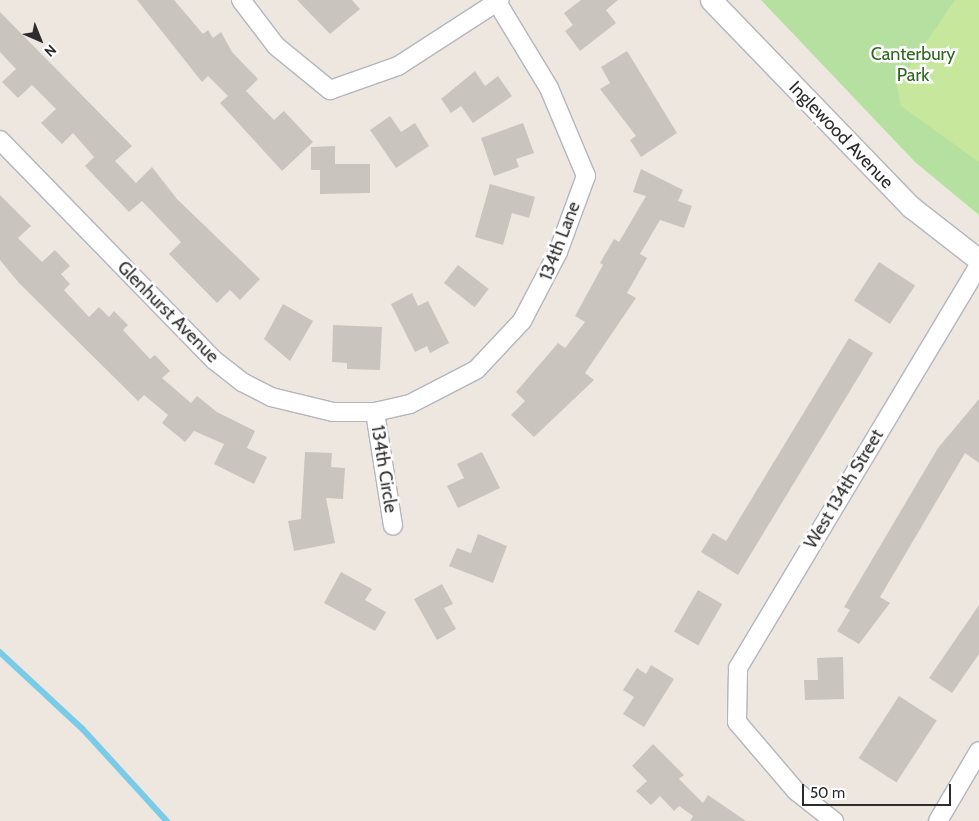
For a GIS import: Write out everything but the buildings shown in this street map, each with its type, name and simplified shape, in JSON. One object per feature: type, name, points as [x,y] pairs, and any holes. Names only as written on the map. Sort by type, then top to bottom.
[{"type":"street","points":[[241,0],[276,46],[330,90],[398,66],[499,1]]},
{"type":"street","name":"Inglewood Avenue","points":[[711,0],[911,207],[979,260]]},
{"type":"street","name":"134th Lane","points":[[374,412],[446,389],[499,349],[542,287],[586,176],[548,88],[499,1]]},
{"type":"street","name":"Glenhurst Avenue","points":[[0,140],[214,360],[242,382],[302,408],[374,412]]},
{"type":"street","name":"West 134th Street","points":[[834,821],[796,791],[737,722],[738,668],[979,266]]},
{"type":"street","name":"134th Circle","points":[[374,412],[393,526]]},
{"type":"street","points":[[938,821],[979,751]]},
{"type":"green space","name":"Canterbury Park","points":[[761,0],[979,0],[979,215],[915,162]]},
{"type":"green space","points":[[955,0],[979,0],[979,162],[901,106],[897,85]]},
{"type":"waterway","points":[[0,652],[83,729],[167,821]]}]
